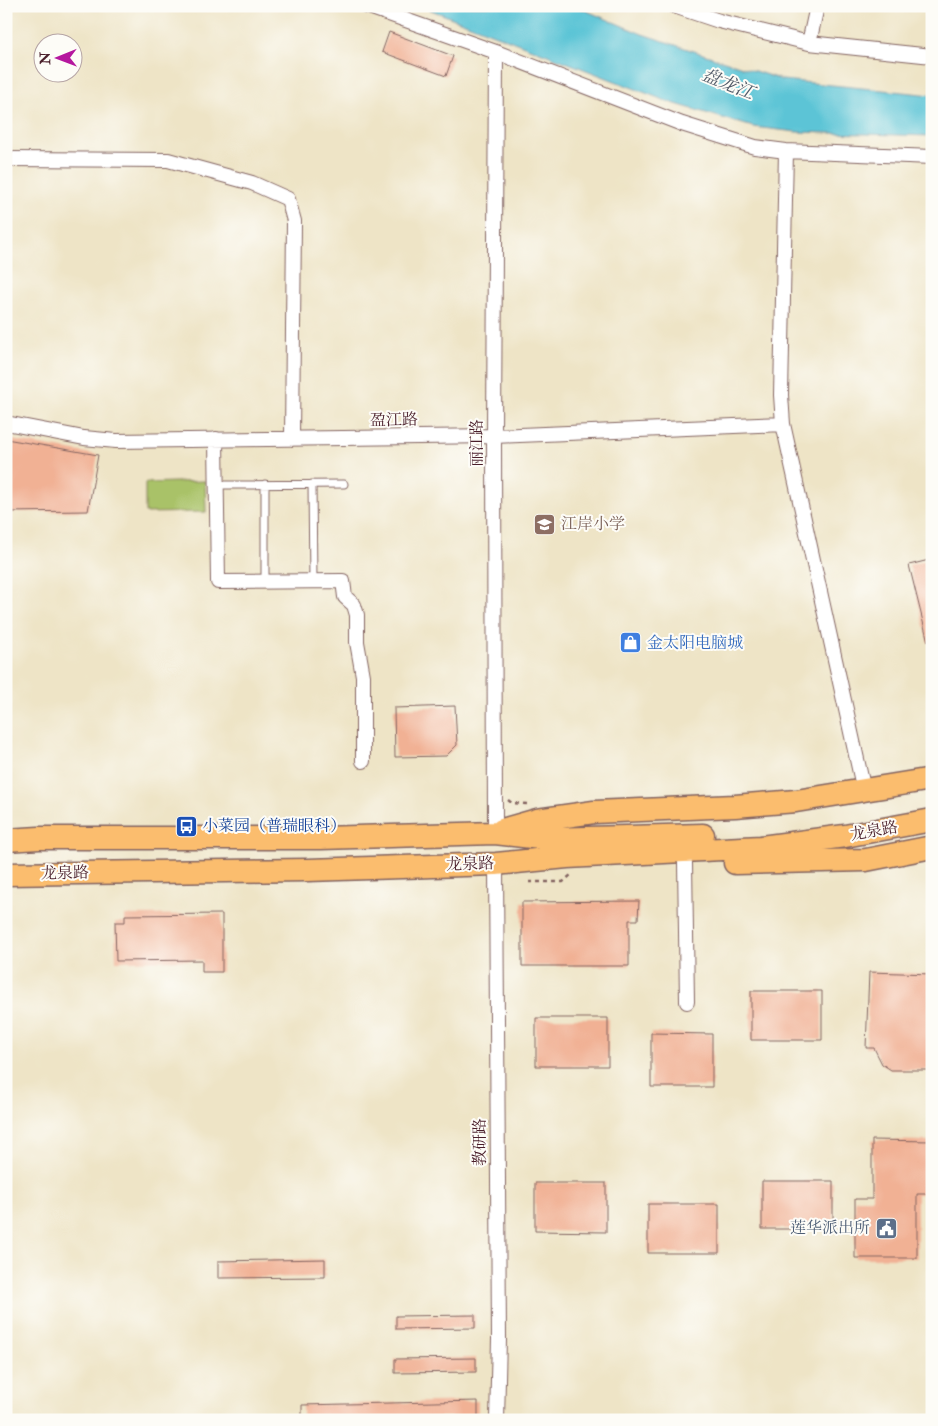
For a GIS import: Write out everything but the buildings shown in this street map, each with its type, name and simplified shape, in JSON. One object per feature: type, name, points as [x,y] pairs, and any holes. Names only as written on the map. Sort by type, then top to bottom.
[{"type":"main road","points":[[495,833],[537,820],[594,812],[796,801],[932,779]]},
{"type":"main road","points":[[495,833],[599,822],[742,817],[801,812],[849,806],[932,790]]},
{"type":"main road","name":"龙泉路","points":[[6,874],[308,870],[496,864],[566,857],[761,847],[814,848],[844,835],[932,809]]},
{"type":"main road","name":"龙泉路","points":[[6,840],[38,838],[321,838],[495,833],[549,839],[734,834],[844,835],[932,820]]},
{"type":"main road","points":[[844,835],[896,840],[932,833]]},
{"type":"main road","points":[[642,854],[702,864],[866,860],[932,847]]},
{"type":"street","points":[[366,6],[496,52],[682,124],[755,147],[786,151],[932,156]]},
{"type":"street","points":[[674,6],[719,21],[809,43],[932,56]]},
{"type":"street","points":[[809,43],[817,6]]},
{"type":"street","name":"丽江路","points":[[495,833],[494,436],[496,52]]},
{"type":"street","points":[[786,151],[781,395],[783,424],[864,790]]},
{"type":"street","points":[[6,159],[168,160],[252,183],[288,198],[294,221],[292,440]]},
{"type":"street","name":"盈江路","points":[[6,423],[84,438],[116,441],[494,436],[783,424]]},
{"type":"street","points":[[216,439],[218,582],[343,580],[344,597],[354,605],[357,615],[357,642],[363,676],[363,761]]},
{"type":"street","points":[[685,862],[687,1002]]},
{"type":"street","name":"教研路","points":[[496,864],[497,1420]]},
{"type":"lane","points":[[217,484],[344,484]]},
{"type":"lane","points":[[265,484],[266,582]]},
{"type":"lane","points":[[312,484],[314,581]]},
{"type":"path","points":[[507,799],[512,803],[528,804]]},
{"type":"path","points":[[529,882],[563,882]]},
{"type":"green space","points":[[205,481],[206,512],[145,513],[145,483]]},
{"type":"water","name":"盘龙江","points":[[421,6],[575,6],[642,34],[782,80],[932,95],[932,136],[797,132],[753,127],[669,102]]},
{"type":"place","name":"江岸小学","points":[[545,524]]},
{"type":"place","name":"金太阳电脑城","points":[[631,643]]},
{"type":"place","name":"小菜园（普瑞眼科）","points":[[186,826]]},
{"type":"place","name":"莲华派出所","points":[[886,1228]]}]
